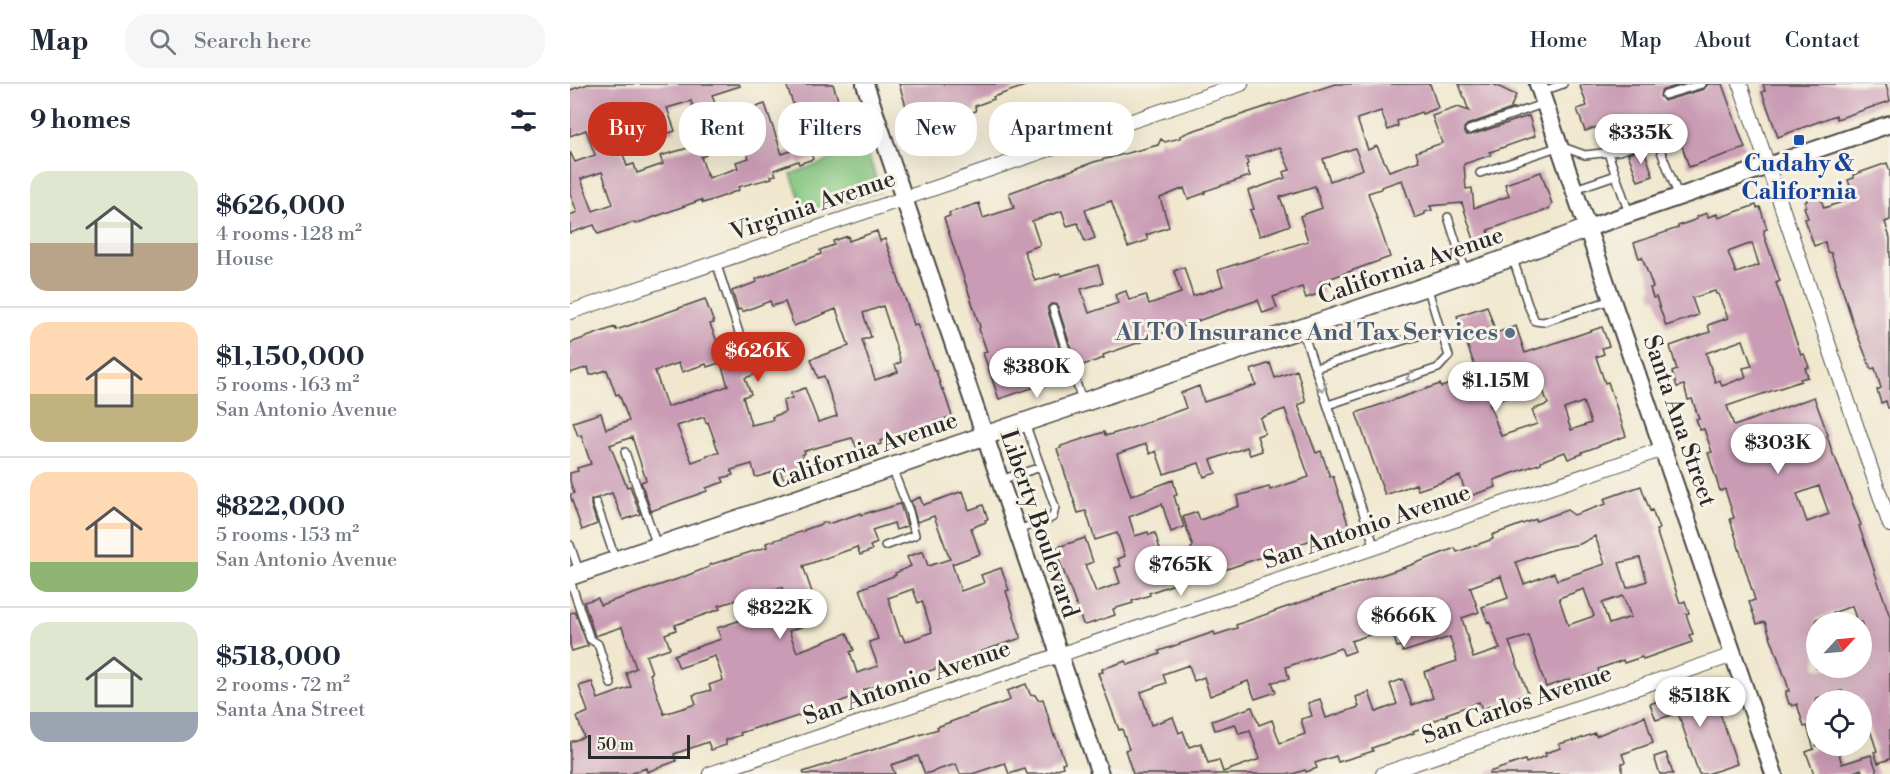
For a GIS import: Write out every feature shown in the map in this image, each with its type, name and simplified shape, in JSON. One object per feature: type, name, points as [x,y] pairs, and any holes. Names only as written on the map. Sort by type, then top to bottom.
[{"type":"main road","name":"California Avenue","points":[[573,576],[1466,273],[1588,228]]},
{"type":"street","name":"Liberty Boulevard","points":[[865,84],[1100,774]]},
{"type":"street","name":"Virginia Avenue","points":[[570,312],[1241,84]]},
{"type":"street","points":[[1740,84],[1890,525]]},
{"type":"street","name":"Santa Ana Street","points":[[1541,93],[1774,774]]},
{"type":"street","name":"California Avenue","points":[[1588,228],[1890,124]]},
{"type":"street","name":"San Antonio Avenue","points":[[710,774],[1663,449]]},
{"type":"street","name":"San Carlos Avenue","points":[[1383,774],[1733,655]]},
{"type":"lane","points":[[1469,130],[1563,84]]},
{"type":"lane","points":[[1665,95],[1702,84]]},
{"type":"lane","points":[[1480,173],[1560,146],[1585,155],[1619,152],[1656,139],[1678,197]]},
{"type":"lane","points":[[1608,153],[1629,213]]},
{"type":"lane","points":[[1575,189],[1616,175]]},
{"type":"lane","points":[[1448,217],[1466,273]]},
{"type":"lane","points":[[1512,257],[1535,321],[1543,322],[1612,300]]},
{"type":"lane","points":[[716,262],[740,336]]},
{"type":"lane","points":[[1328,405],[1438,368],[1449,356],[1427,286]]},
{"type":"lane","points":[[1053,309],[1083,403]]},
{"type":"lane","points":[[1302,329],[1375,548]]},
{"type":"lane","points":[[1315,368],[1440,329]]},
{"type":"lane","points":[[1017,530],[1053,517],[1055,507],[1025,423]]},
{"type":"lane","points":[[625,452],[657,547]]},
{"type":"lane","points":[[1000,480],[1041,467]]},
{"type":"lane","points":[[885,546],[915,535],[909,511],[892,468]]},
{"type":"lane","points":[[596,502],[616,561]]},
{"type":"lane","points":[[570,545],[573,576],[590,639],[598,644],[611,684]]},
{"type":"green space","points":[[841,156],[869,156],[880,191],[806,215],[791,174]]},
{"type":"building","points":[[588,84],[739,84],[740,86],[712,95],[714,102],[679,102],[679,104],[667,108],[667,102],[588,102],[588,136],[586,130],[570,136],[570,90]]},
{"type":"building","points":[[786,84],[833,84],[839,102],[792,102]]},
{"type":"building","points":[[899,84],[1025,84],[1025,86],[977,105],[977,102],[905,102]]},
{"type":"building","points":[[1335,84],[1430,84],[1438,108],[1397,121],[1398,126],[1388,130],[1381,111],[1357,119],[1368,150],[1377,146],[1389,171],[1419,161],[1416,152],[1442,143],[1432,116],[1458,107],[1469,111],[1459,84],[1493,84],[1516,95],[1511,107],[1514,108],[1467,125],[1464,132],[1471,135],[1529,116],[1535,136],[1464,164],[1466,189],[1472,188],[1474,208],[1509,196],[1505,184],[1541,172],[1552,204],[1549,209],[1488,230],[1490,238],[1475,243],[1462,203],[1430,206],[1432,210],[1415,218],[1402,180],[1381,187],[1381,189],[1368,193],[1390,257],[1320,282],[1324,292],[1306,298],[1302,287],[1273,297],[1277,308],[1263,313],[1258,300],[1103,355],[1104,358],[1077,367],[1058,307],[1051,304],[1048,311],[1068,376],[999,399],[983,353],[987,352],[980,327],[944,218],[950,216],[949,213],[979,203],[983,218],[1014,208],[1009,193],[1094,162],[1117,156],[1134,156],[1134,151],[1158,145],[1161,139],[1165,142],[1180,138],[1180,136]],"holes":[[[1280,147],[1290,170],[1283,172],[1285,178],[1248,191],[1254,209],[1250,210],[1260,236],[1290,225],[1280,197],[1315,186],[1322,208],[1300,216],[1308,241],[1218,270],[1223,286],[1193,296],[1184,267],[1174,271],[1181,293],[1149,304],[1146,295],[1129,300],[1126,291],[1115,295],[1118,303],[1089,313],[1081,289],[1103,283],[1098,265],[1035,281],[1024,251],[1040,245],[1032,221],[1062,211],[1067,226],[1078,223],[1085,242],[1095,238],[1085,210],[1111,201],[1128,247],[1148,240],[1146,235],[1169,227],[1160,198],[1184,188],[1188,199],[1250,176],[1246,158]],[[1355,148],[1363,169],[1330,181],[1323,159]]]},
{"type":"building","points":[[1587,84],[1682,84],[1661,91],[1660,96],[1664,101],[1704,89],[1708,84],[1722,84],[1745,148],[1689,167],[1676,128],[1626,143],[1618,120],[1585,131],[1577,109],[1587,106],[1580,86]]},
{"type":"building","points":[[1763,84],[1886,84],[1890,101],[1837,119],[1836,115],[1778,137],[1762,92],[1765,91]]},
{"type":"building","points":[[766,107],[778,142],[778,156],[812,156],[813,159],[799,164],[798,161],[774,170],[776,175],[771,176],[772,178],[738,187],[739,190],[721,197],[703,203],[701,200],[635,224],[634,222],[598,234],[594,225],[570,233],[570,215],[577,212],[570,193],[570,152],[575,162],[592,156],[624,156],[627,166],[634,164],[637,173],[663,164],[660,156],[667,156],[667,154],[679,151],[679,156],[704,156],[701,157],[708,178],[738,168],[736,162],[749,158],[748,156],[766,156]],"holes":[[[602,172],[613,204],[593,211],[581,179]]]},
{"type":"building","points":[[667,108],[675,131],[667,134]]},
{"type":"building","points":[[1644,149],[1653,176],[1638,181],[1628,154]]},
{"type":"building","points":[[1887,163],[1890,171],[1890,220],[1885,222],[1890,238],[1890,408],[1886,401],[1881,403],[1877,390],[1881,388],[1875,368],[1871,369],[1854,326],[1831,253],[1827,252],[1825,242],[1814,246],[1805,219],[1808,218],[1804,207],[1807,201],[1804,192],[1817,188],[1824,208],[1854,198],[1848,180],[1854,178],[1853,175]]},
{"type":"building","points":[[1756,205],[1757,208],[1760,207],[1767,229],[1764,230],[1764,235],[1780,281],[1776,283],[1801,355],[1804,354],[1809,367],[1805,368],[1808,377],[1800,379],[1801,381],[1727,406],[1734,426],[1814,397],[1834,457],[1861,525],[1859,526],[1890,617],[1890,759],[1878,763],[1872,736],[1872,690],[1806,690],[1806,726],[1804,727],[1797,704],[1792,706],[1789,704],[1786,694],[1786,691],[1789,691],[1787,683],[1765,622],[1757,624],[1749,602],[1755,600],[1730,519],[1734,518],[1725,489],[1720,491],[1708,453],[1712,452],[1704,429],[1700,430],[1692,399],[1688,400],[1684,385],[1677,387],[1672,372],[1677,370],[1670,346],[1710,332],[1708,325],[1728,318],[1715,291],[1692,298],[1698,315],[1666,326],[1656,297],[1653,298],[1650,288],[1653,287],[1642,257],[1639,258],[1634,243],[1678,228],[1707,213],[1708,217],[1717,214],[1718,218]],"holes":[[[1752,243],[1759,265],[1736,273],[1728,252]],[[1743,340],[1752,366],[1743,368],[1746,377],[1722,386],[1720,380],[1715,382],[1706,353]],[[1819,486],[1829,514],[1807,522],[1797,494]]]},
{"type":"building","points":[[877,231],[880,241],[885,239],[914,325],[917,324],[952,416],[880,441],[881,444],[859,451],[852,438],[804,451],[805,453],[802,454],[807,470],[783,478],[780,470],[757,477],[752,464],[731,470],[733,475],[722,478],[724,482],[706,488],[707,491],[651,511],[641,482],[646,480],[632,437],[610,445],[627,487],[630,486],[640,514],[623,520],[612,493],[591,500],[597,524],[582,530],[570,495],[574,493],[570,473],[578,471],[577,468],[591,464],[581,435],[578,436],[573,422],[601,413],[606,429],[629,421],[607,370],[590,375],[588,367],[570,373],[570,343],[615,327],[616,330],[705,299],[714,323],[710,324],[725,361],[707,367],[706,364],[682,372],[679,363],[655,371],[667,407],[728,386],[722,367],[754,357],[753,354],[772,347],[773,350],[791,344],[796,360],[745,378],[751,394],[743,397],[751,425],[773,420],[772,417],[785,412],[783,401],[792,398],[791,393],[805,388],[818,422],[837,416],[824,376],[818,378],[811,359],[849,346],[836,309],[794,326],[785,302],[772,306],[770,301],[742,312],[741,309],[738,310],[732,291],[757,282],[756,279],[821,254],[820,250],[834,245],[833,241],[848,236],[849,241]],"holes":[[[883,306],[901,362],[895,365],[898,372],[875,380],[862,340],[871,337],[863,313]],[[704,417],[719,453],[707,455],[692,462],[677,426]]]},
{"type":"building","points":[[1487,306],[1496,333],[1516,326],[1525,353],[1602,327],[1609,346],[1602,348],[1604,354],[1596,357],[1605,383],[1608,382],[1626,436],[1568,459],[1565,452],[1541,461],[1541,463],[1494,480],[1496,487],[1467,497],[1460,476],[1418,490],[1416,484],[1385,495],[1356,413],[1440,384],[1441,387],[1478,375],[1457,316]],"holes":[[[1538,376],[1548,404],[1532,410],[1537,424],[1501,436],[1489,403],[1505,398],[1502,389]],[[1583,402],[1591,423],[1571,430],[1564,409]]]},
{"type":"building","points":[[1270,363],[1275,378],[1297,370],[1306,402],[1298,405],[1316,453],[1321,451],[1330,477],[1333,476],[1349,527],[1198,579],[1197,576],[1149,593],[1150,595],[1132,601],[1133,603],[1113,609],[1115,615],[1083,624],[1055,548],[1085,538],[1093,562],[1085,565],[1096,592],[1120,583],[1115,568],[1121,566],[1118,559],[1125,556],[1117,533],[1095,540],[1086,511],[1078,513],[1057,449],[1104,432],[1105,435],[1109,435],[1132,428],[1186,408],[1181,393],[1199,386],[1204,402],[1256,385],[1251,370]],"holes":[[[1285,409],[1309,477],[1270,490],[1269,487],[1237,496],[1239,506],[1200,520],[1197,512],[1183,517],[1193,547],[1192,552],[1163,559],[1155,533],[1149,535],[1148,532],[1135,536],[1129,517],[1162,504],[1171,532],[1184,527],[1174,496],[1177,495],[1173,480],[1131,496],[1117,454],[1146,444],[1150,454],[1156,451],[1164,474],[1199,463],[1204,477],[1216,473],[1211,460],[1247,447],[1250,455],[1262,451],[1257,436],[1265,433],[1260,418]]]},
{"type":"building","points":[[1641,486],[1659,529],[1656,530],[1680,603],[1685,601],[1689,613],[1686,614],[1693,634],[1689,635],[1692,642],[1643,659],[1642,657],[1624,663],[1623,660],[1598,669],[1599,672],[1546,687],[1529,636],[1509,642],[1528,693],[1482,709],[1479,702],[1446,714],[1431,722],[1432,725],[1372,748],[1373,751],[1338,762],[1336,756],[1315,763],[1317,768],[1293,774],[1133,774],[1125,750],[1129,749],[1122,729],[1119,730],[1098,673],[1103,672],[1102,669],[1126,661],[1128,665],[1160,654],[1159,651],[1214,632],[1215,635],[1237,628],[1236,625],[1455,548],[1457,552],[1493,539],[1492,535],[1536,519],[1536,521],[1567,510],[1574,515],[1606,504],[1604,499]],"holes":[[[1595,536],[1605,564],[1557,580],[1554,573],[1524,584],[1516,562],[1554,549],[1580,544]],[[1640,558],[1647,581],[1627,588],[1619,563]],[[1501,576],[1508,598],[1482,607],[1500,649],[1473,658],[1462,618],[1479,612],[1470,587]],[[1584,589],[1594,616],[1568,625],[1559,598]],[[1623,596],[1631,617],[1609,624],[1602,603]],[[1387,629],[1388,632],[1392,631],[1397,647],[1401,646],[1403,652],[1450,637],[1457,661],[1424,672],[1433,698],[1412,705],[1403,679],[1390,684],[1397,704],[1376,712],[1369,692],[1356,697],[1359,707],[1326,718],[1320,699],[1308,703],[1312,716],[1301,719],[1305,734],[1280,743],[1272,720],[1259,725],[1252,707],[1212,721],[1215,730],[1235,724],[1239,734],[1250,731],[1260,759],[1223,772],[1219,760],[1208,763],[1201,743],[1189,747],[1183,731],[1179,733],[1173,717],[1151,725],[1141,692],[1166,683],[1163,674],[1189,665],[1194,681],[1204,677],[1210,696],[1248,681],[1255,699],[1276,692],[1272,682],[1289,679],[1286,667],[1341,648],[1344,655],[1355,651],[1351,641]]]},
{"type":"building","points":[[963,491],[969,510],[983,505],[988,519],[971,528],[980,554],[952,564],[961,591],[984,583],[981,575],[1001,568],[1021,638],[962,660],[963,664],[945,670],[944,666],[894,683],[893,680],[863,690],[864,693],[828,706],[740,733],[741,735],[726,740],[726,745],[711,750],[708,742],[674,754],[676,761],[647,772],[646,768],[630,774],[570,774],[570,742],[584,737],[577,717],[588,712],[579,686],[592,682],[598,699],[631,687],[626,673],[636,668],[622,627],[595,636],[584,602],[598,598],[600,605],[678,579],[709,567],[709,565],[767,547],[766,543],[827,522],[828,524],[900,504],[907,526],[896,530],[894,523],[872,530],[877,543],[870,546],[872,550],[860,555],[857,547],[803,566],[817,607],[820,606],[824,619],[789,631],[797,652],[847,633],[854,650],[850,652],[857,673],[878,666],[869,642],[878,639],[860,589],[896,575],[895,573],[911,566],[907,557],[923,551],[928,566],[950,559],[934,516],[917,522],[911,501],[920,497],[923,505]],"holes":[[[782,587],[791,612],[763,620],[754,596]],[[913,589],[918,603],[922,601],[932,632],[905,642],[900,635],[888,598]],[[740,599],[747,618],[717,628],[721,639],[674,655],[679,668],[715,656],[723,680],[709,685],[711,690],[693,695],[696,704],[664,714],[646,656],[670,648],[665,634],[676,630],[675,625],[720,609],[718,606]]]},
{"type":"building","points":[[575,612],[588,646],[572,651],[570,613]]},
{"type":"building","points":[[1026,684],[1030,694],[1035,695],[1038,700],[1043,699],[1054,736],[1065,762],[1062,763],[1063,767],[1044,774],[1027,774],[1025,769],[1009,774],[1005,763],[972,774],[960,774],[956,764],[925,774],[918,756],[891,765],[895,774],[804,774],[803,772],[938,729],[937,727],[1010,700],[1007,691]]},
{"type":"building","points":[[1711,686],[1737,764],[1707,774],[1699,774],[1678,713],[1656,720],[1650,704]]},
{"type":"building","points":[[1645,716],[1653,743],[1622,754],[1625,762],[1622,763],[1622,774],[1489,774],[1489,772],[1525,760],[1526,763],[1546,756],[1545,753],[1561,748],[1559,744],[1595,733],[1596,736]]},
{"type":"building","points":[[1666,753],[1673,774],[1660,774],[1654,757]]},
{"type":"building","points":[[1807,756],[1840,756],[1842,764],[1871,756],[1878,774],[1863,774],[1861,769],[1848,774],[1814,774]]},
{"type":"place","name":"Cudahy & California","points":[[1799,140]]},
{"type":"place","name":"ALTO Insurance And Tax Services","points":[[1510,333]]}]
